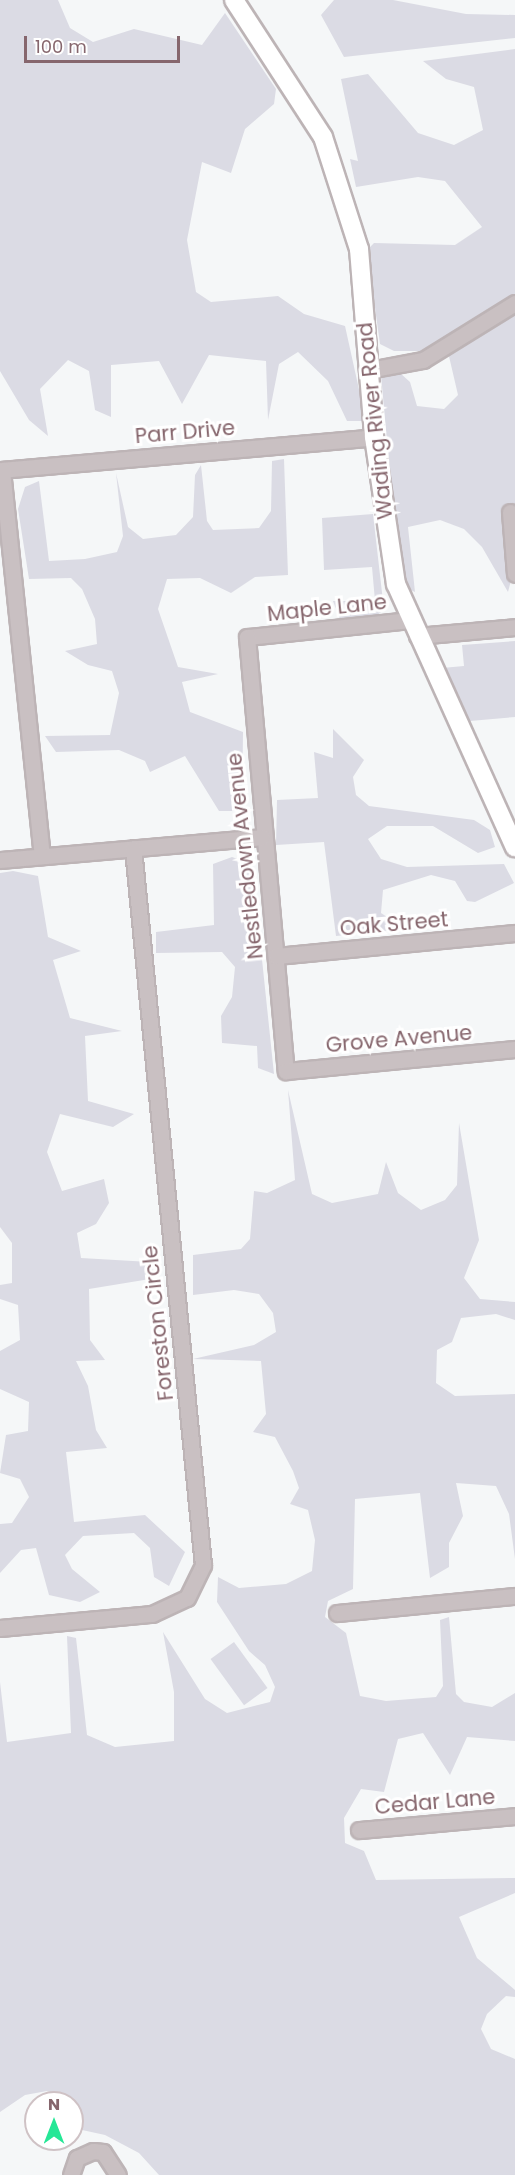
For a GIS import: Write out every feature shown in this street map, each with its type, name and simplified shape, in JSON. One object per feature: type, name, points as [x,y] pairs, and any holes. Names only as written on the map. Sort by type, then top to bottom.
[{"type":"main road","name":"Wading River Road","points":[[234,0],[323,136],[358,249],[374,437],[396,584],[515,848]]},
{"type":"street","points":[[369,370],[423,360],[515,303]]},
{"type":"street","name":"Parr Drive","points":[[1,470],[374,437]]},
{"type":"street","points":[[1,470],[42,856]]},
{"type":"street","points":[[510,512],[515,574]]},
{"type":"street","name":"Maple Lane","points":[[247,637],[414,628],[515,627]]},
{"type":"street","name":"Nestledown Avenue","points":[[247,637],[262,837],[286,1071]]},
{"type":"street","points":[[0,860],[262,837]]},
{"type":"street","name":"Foreston Circle","points":[[0,1628],[152,1614],[187,1598],[203,1565],[133,848]]},
{"type":"street","name":"Oak Street","points":[[276,956],[515,933]]},
{"type":"street","name":"Grove Avenue","points":[[286,1071],[515,1049]]},
{"type":"street","points":[[337,1613],[515,1596]]},
{"type":"street","name":"Cedar Lane","points":[[360,1830],[515,1816]]},
{"type":"street","points":[[71,2175],[77,2158],[103,2152],[118,2175]]},
{"type":"shaded area","points":[[0,0],[58,0],[70,28],[93,42],[134,29],[202,45],[225,13],[276,89],[274,104],[245,129],[231,173],[202,162],[187,240],[196,292],[211,302],[278,296],[304,314],[345,326],[366,421],[347,421],[328,381],[298,352],[279,364],[268,420],[266,361],[209,355],[182,404],[159,361],[111,365],[111,417],[95,410],[89,371],[68,360],[40,389],[48,436],[29,420],[0,371]]},
{"type":"shaded area","points":[[334,0],[393,0],[466,14],[515,15],[515,38],[344,57],[321,15]]},
{"type":"shaded area","points":[[515,49],[515,298],[425,351],[394,351],[380,344],[367,250],[374,243],[455,245],[482,227],[445,181],[418,177],[356,187],[350,159],[358,161],[341,79],[368,74],[418,133],[454,145],[483,130],[474,87],[446,79],[423,61]]},
{"type":"shaded area","points":[[515,315],[515,565],[508,592],[482,547],[464,529],[440,520],[408,527],[415,592],[404,587],[395,528],[381,375],[400,373],[410,382],[417,406],[444,409],[458,395],[448,352]]},
{"type":"shaded area","points":[[284,459],[288,575],[255,577],[231,593],[200,578],[167,579],[158,609],[178,667],[218,674],[182,682],[190,712],[243,732],[242,811],[219,811],[185,756],[150,772],[145,761],[119,750],[56,752],[45,736],[110,735],[119,693],[112,671],[88,665],[65,651],[97,644],[95,619],[82,589],[71,578],[29,579],[18,509],[25,487],[39,481],[49,561],[85,559],[117,552],[123,536],[116,473],[128,527],[143,539],[176,535],[193,517],[195,475],[201,465],[207,521],[213,530],[259,528],[271,511],[272,461]]},
{"type":"shaded area","points":[[373,514],[384,610],[373,618],[340,619],[333,601],[375,601],[372,567],[324,570],[322,518]]},
{"type":"shaded area","points":[[515,641],[515,717],[470,721],[442,668],[464,666],[462,645]]},
{"type":"shaded area","points":[[333,729],[364,760],[353,777],[356,795],[369,806],[474,820],[490,830],[495,847],[478,853],[433,826],[387,826],[368,839],[381,859],[407,867],[504,864],[514,883],[475,902],[467,901],[455,881],[431,875],[383,890],[381,913],[405,929],[336,936],[324,842],[276,845],[277,800],[318,798],[314,752],[333,758]]},
{"type":"shaded area","points":[[232,857],[252,864],[274,1074],[258,1068],[257,1046],[222,1043],[221,1016],[232,997],[235,967],[222,952],[156,953],[156,932],[214,925],[213,864]]},
{"type":"shaded area","points":[[13,871],[38,876],[48,937],[81,951],[53,960],[70,1018],[122,1031],[85,1036],[88,1101],[134,1114],[113,1127],[60,1114],[47,1152],[62,1191],[104,1179],[109,1203],[96,1224],[77,1233],[81,1258],[150,1262],[156,1278],[89,1289],[90,1340],[105,1360],[76,1361],[88,1386],[96,1430],[107,1448],[66,1452],[74,1522],[145,1515],[185,1552],[169,1586],[154,1577],[150,1548],[134,1533],[83,1536],[65,1555],[72,1569],[100,1592],[80,1602],[49,1595],[36,1548],[21,1550],[0,1573],[0,1524],[12,1523],[29,1497],[20,1479],[0,1473],[6,1435],[28,1431],[29,1402],[0,1389],[0,1351],[20,1340],[18,1305],[0,1299],[0,1285],[12,1283],[12,1243],[0,1227],[0,873]]},
{"type":"shaded area","points":[[288,1090],[312,1194],[332,1203],[378,1194],[386,1162],[398,1193],[421,1210],[445,1200],[457,1185],[459,1123],[479,1240],[464,1278],[480,1299],[515,1302],[515,1320],[496,1314],[461,1318],[452,1342],[437,1350],[436,1383],[455,1396],[515,1394],[515,1559],[509,1514],[496,1486],[456,1483],[463,1516],[449,1543],[449,1567],[430,1578],[420,1493],[355,1499],[353,1589],[328,1601],[325,1617],[346,1633],[360,1696],[386,1701],[436,1697],[443,1686],[440,1620],[449,1617],[456,1694],[464,1702],[492,1707],[515,1693],[515,1741],[467,1737],[450,1775],[423,1733],[398,1739],[384,1792],[361,1789],[344,1818],[345,1843],[364,1851],[376,1880],[515,1878],[515,1893],[459,1917],[477,1958],[515,1990],[515,1997],[506,1996],[487,2014],[481,2029],[491,2049],[515,2059],[515,2175],[159,2175],[139,2153],[105,2135],[84,2130],[84,2091],[24,2091],[24,2096],[0,2112],[0,1682],[7,1742],[71,1733],[67,1636],[76,1638],[87,1735],[115,1747],[174,1741],[174,1692],[163,1632],[205,1699],[227,1713],[270,1702],[275,1687],[265,1665],[249,1651],[217,1602],[218,1577],[239,1588],[286,1584],[312,1571],[315,1540],[308,1510],[290,1504],[299,1488],[293,1471],[275,1437],[253,1432],[266,1414],[261,1361],[193,1359],[254,1345],[276,1332],[273,1313],[259,1294],[234,1290],[193,1295],[193,1255],[241,1249],[250,1239],[254,1191],[267,1193],[295,1180]]},
{"type":"shaded area","points":[[234,1642],[268,1688],[244,1705],[211,1659]]}]
